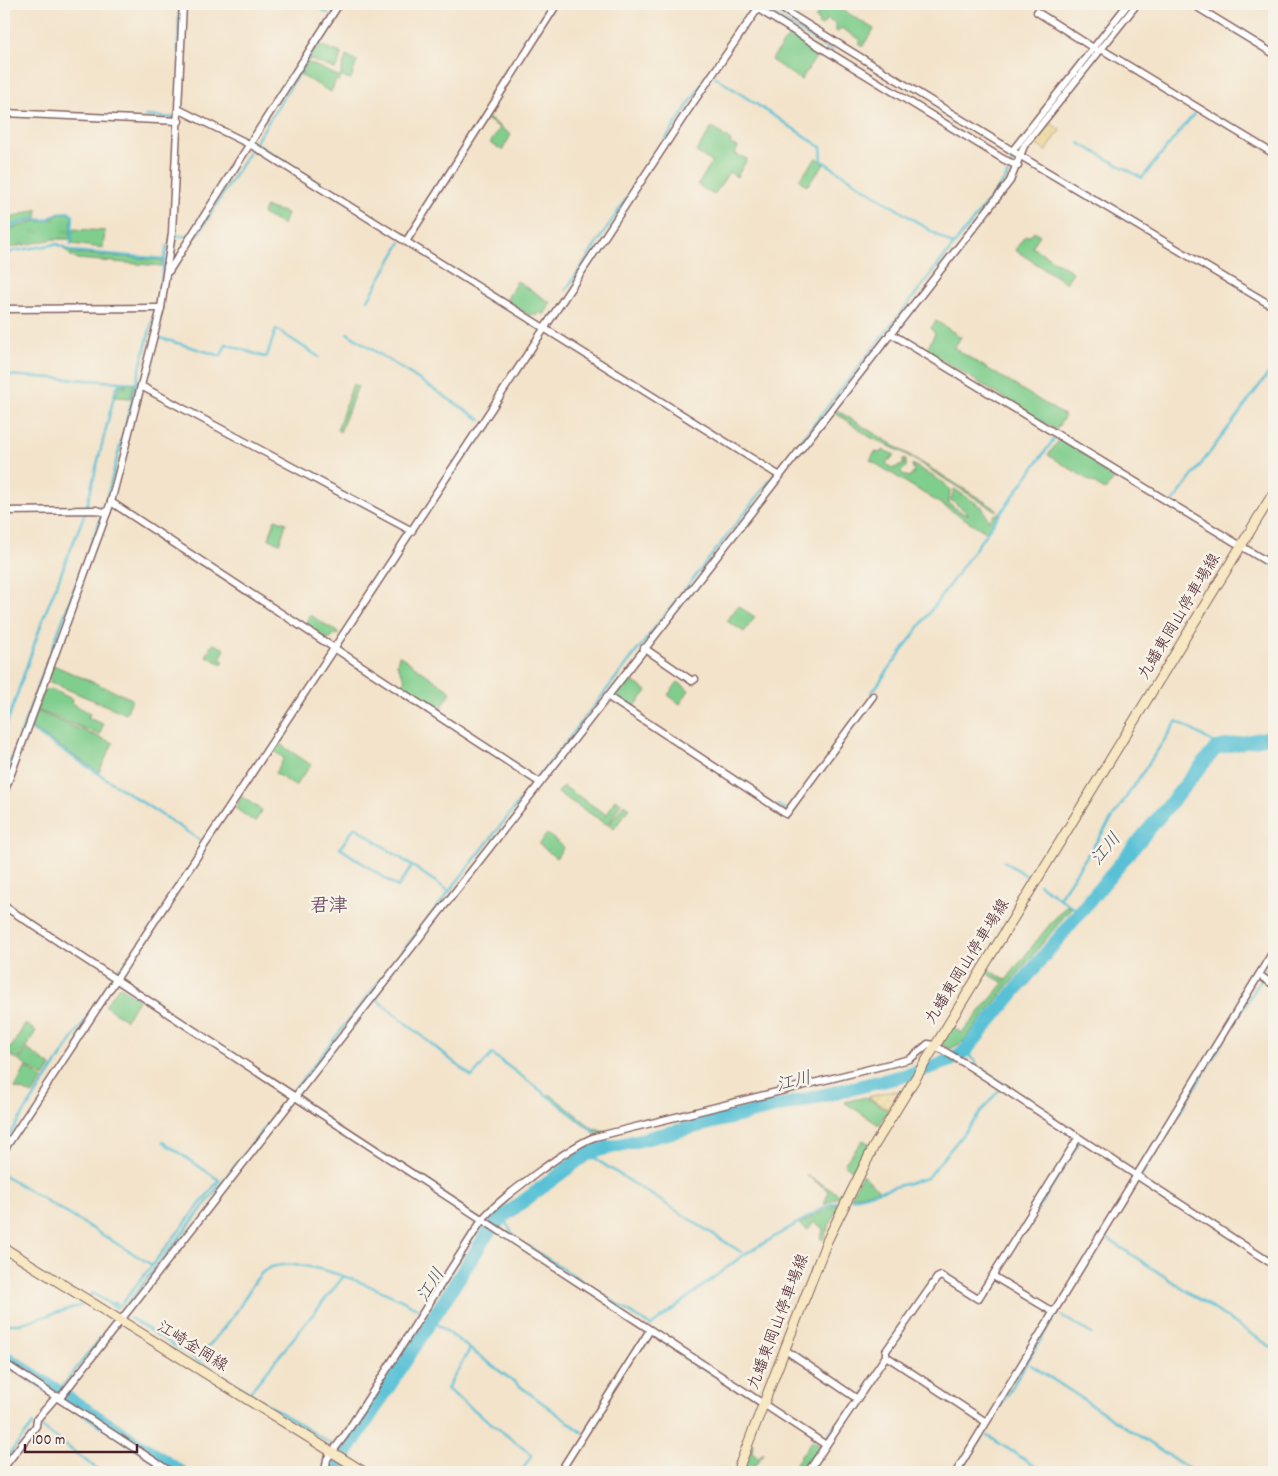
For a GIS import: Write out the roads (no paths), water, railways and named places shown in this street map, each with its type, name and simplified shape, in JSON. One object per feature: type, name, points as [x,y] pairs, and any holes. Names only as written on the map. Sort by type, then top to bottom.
[{"type":"main road","name":"九蟠東岡山停車場線","points":[[737,1472],[837,1217],[874,1146],[1274,492]]},
{"type":"main road","name":"江崎金岡線","points":[[4,1248],[333,1454],[349,1467],[364,1472]]},
{"type":"street","points":[[4,793],[104,512],[111,502],[161,308],[172,233],[177,121],[180,110],[183,4]]},
{"type":"street","points":[[167,274],[252,145],[338,4]]},
{"type":"street","points":[[407,240],[557,4]]},
{"type":"street","points":[[750,4],[760,6],[1009,161]]},
{"type":"street","points":[[774,4],[1015,152],[1274,307]]},
{"type":"street","points":[[4,1467],[36,1426],[37,1419],[60,1395],[120,1320],[537,781],[607,696],[777,474],[1010,181],[1009,161],[1015,152],[1024,146],[1097,50],[1128,4]]},
{"type":"street","points":[[1097,50],[1137,4]]},
{"type":"street","points":[[1192,4],[1274,54]]},
{"type":"street","points":[[4,1150],[410,529],[760,6]]},
{"type":"street","points":[[1037,12],[1097,50],[1274,154]]},
{"type":"street","points":[[180,110],[252,145],[407,240],[777,474]]},
{"type":"street","points":[[4,113],[177,121]]},
{"type":"street","points":[[1009,161],[1015,152]]},
{"type":"street","points":[[4,309],[161,308]]},
{"type":"street","points":[[890,333],[1274,566]]},
{"type":"street","points":[[141,386],[410,529]]},
{"type":"street","points":[[111,502],[334,646],[537,781]]},
{"type":"street","points":[[4,511],[86,510],[104,512]]},
{"type":"street","points":[[644,648],[692,681],[695,679]]},
{"type":"street","points":[[607,696],[786,814],[873,696]]},
{"type":"street","points":[[4,906],[114,980],[826,1445]]},
{"type":"street","points":[[956,1472],[1261,977],[1274,950]]},
{"type":"street","points":[[1261,977],[1274,985]]},
{"type":"street","points":[[325,1472],[327,1459],[333,1454],[346,1435],[484,1221],[497,1204],[583,1141],[910,1059],[928,1044],[932,1049],[948,1052],[1274,1265]]},
{"type":"street","points":[[808,1472],[886,1356],[886,1351],[937,1278],[941,1276],[978,1300],[1080,1139]]},
{"type":"street","points":[[994,1277],[1053,1312]]},
{"type":"street","points":[[560,1472],[650,1330]]},
{"type":"street","points":[[784,1350],[856,1398]]},
{"type":"street","points":[[886,1356],[986,1422]]},
{"type":"street","points":[[4,1363],[60,1395],[171,1472]]},
{"type":"waterway","points":[[4,73],[9,48],[6,4]]},
{"type":"waterway","points":[[178,51],[179,4]]},
{"type":"waterway","points":[[311,4],[328,13]]},
{"type":"waterway","points":[[757,4],[832,51]]},
{"type":"waterway","points":[[566,290],[751,10]]},
{"type":"waterway","points":[[194,237],[196,237],[327,28]]},
{"type":"waterway","points":[[715,77],[821,147],[822,161],[953,245]]},
{"type":"waterway","points":[[1079,143],[1142,178],[1194,114]]},
{"type":"waterway","points":[[145,116],[176,118]]},
{"type":"waterway","points":[[255,143],[406,238]]},
{"type":"waterway","points":[[125,1307],[1006,178],[1015,153]]},
{"type":"waterway","points":[[4,229],[32,219],[46,220],[58,213],[69,212],[73,216],[71,244]]},
{"type":"waterway","points":[[175,236],[187,236]]},
{"type":"waterway","points":[[368,300],[401,242]]},
{"type":"waterway","points":[[4,255],[14,251],[57,244],[72,251],[165,259]]},
{"type":"waterway","points":[[157,302],[167,246]]},
{"type":"waterway","points":[[4,778],[104,509],[154,314]]},
{"type":"waterway","points":[[157,337],[221,356],[226,344],[264,357],[267,356],[276,329],[319,357]]},
{"type":"waterway","points":[[347,333],[481,420]]},
{"type":"waterway","points":[[1173,502],[1274,366]]},
{"type":"waterway","points":[[4,375],[120,382]]},
{"type":"waterway","points":[[4,732],[43,619],[85,513],[116,388],[121,382],[136,383]]},
{"type":"waterway","points":[[871,694],[1054,439]]},
{"type":"waterway","points":[[1080,912],[1059,898],[1177,721],[1221,747]]},
{"type":"waterway","points":[[30,729],[203,842]]},
{"type":"waterway","name":"江川","points":[[337,1472],[346,1453],[489,1231],[505,1215],[584,1156],[595,1151],[911,1074],[951,1060],[966,1050],[1216,748],[1274,736]]},
{"type":"waterway","points":[[778,805],[788,811]]},
{"type":"waterway","points":[[412,866],[398,887],[340,848],[355,827],[449,891]]},
{"type":"waterway","points":[[1004,861],[1031,879]]},
{"type":"waterway","points":[[1039,884],[1059,898]]},
{"type":"waterway","points":[[960,1472],[1274,958]]},
{"type":"waterway","points":[[4,1143],[120,967]]},
{"type":"waterway","points":[[375,998],[472,1077],[492,1054],[597,1133]]},
{"type":"waterway","points":[[964,1051],[975,1061],[977,1066],[1045,1112]]},
{"type":"waterway","points":[[851,1199],[927,1178],[999,1090]]},
{"type":"waterway","points":[[604,1139],[614,1146]]},
{"type":"waterway","points":[[1037,1210],[1080,1141]]},
{"type":"waterway","points":[[112,1305],[114,1302],[120,1306],[219,1180],[163,1142]]},
{"type":"waterway","points":[[588,1154],[598,1160]]},
{"type":"waterway","points":[[600,1162],[741,1252]]},
{"type":"waterway","points":[[4,1175],[152,1265]]},
{"type":"waterway","points":[[528,1246],[651,1326],[742,1256],[828,1205],[839,1202]]},
{"type":"waterway","points":[[502,1217],[515,1237]]},
{"type":"waterway","points":[[1105,1237],[1274,1349]]},
{"type":"waterway","points":[[197,1360],[231,1318],[260,1275],[264,1271],[278,1266],[297,1265],[342,1276],[366,1284],[420,1310]]},
{"type":"waterway","points":[[249,1393],[344,1276]]},
{"type":"waterway","points":[[90,1296],[92,1293],[117,1308]]},
{"type":"waterway","points":[[4,1324],[19,1324],[82,1305]]},
{"type":"waterway","name":"江川","points":[[427,1315],[433,1319]]},
{"type":"waterway","points":[[1062,1316],[1092,1334]]},
{"type":"waterway","points":[[130,1318],[331,1444]]},
{"type":"waterway","points":[[432,1320],[470,1349],[447,1389],[532,1455],[521,1472]]},
{"type":"waterway","points":[[57,1393],[109,1327]]},
{"type":"waterway","points":[[470,1349],[583,1433]]},
{"type":"waterway","points":[[4,1356],[181,1472]]},
{"type":"waterway","points":[[1031,1365],[1194,1472]]},
{"type":"waterway","points":[[4,1461],[33,1424]]},
{"type":"waterway","points":[[827,1437],[836,1424]]},
{"type":"waterway","points":[[40,1426],[101,1472]]},
{"type":"waterway","points":[[988,1436],[1044,1472]]},
{"type":"waterway","name":"江川","points":[[340,1449],[346,1453]]},
{"type":"waterway","points":[[6,1470],[10,1472]]},
{"type":"district","name":"君津","points":[[329,907]]}]
